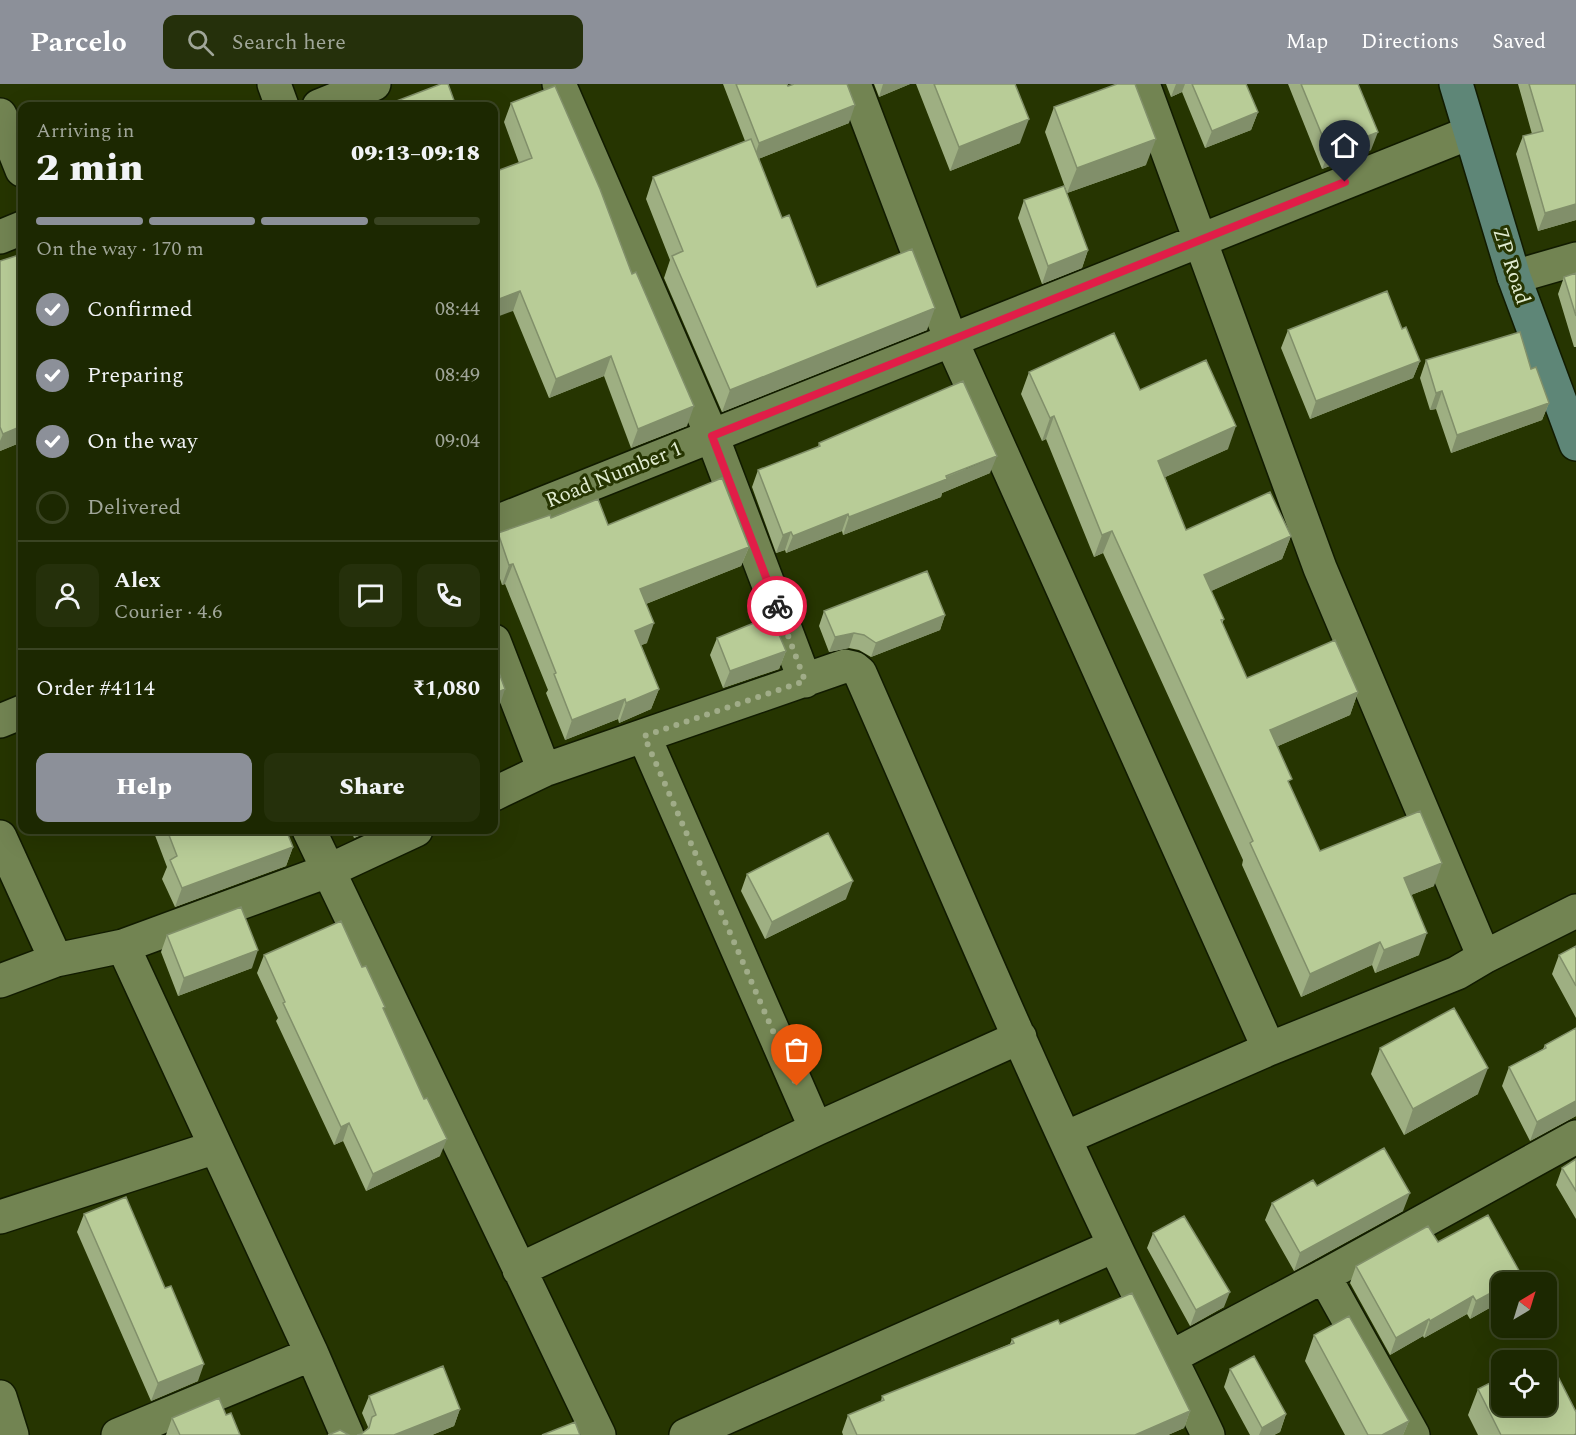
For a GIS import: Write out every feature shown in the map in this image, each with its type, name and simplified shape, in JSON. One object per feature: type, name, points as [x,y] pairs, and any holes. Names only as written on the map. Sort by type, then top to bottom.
[{"type":"street","points":[[274,84],[281,102]]},
{"type":"street","points":[[329,102],[374,84]]},
{"type":"street","points":[[559,84],[712,436],[805,681]]},
{"type":"street","points":[[854,84],[951,340],[1269,1049]]},
{"type":"street","points":[[1143,84],[1320,568],[1484,957]]},
{"type":"street","name":"ZP Road","points":[[1456,84],[1514,277],[1574,431]]},
{"type":"street","points":[[0,116],[18,160]]},
{"type":"street","name":"Road Number 1","points":[[498,521],[1469,133]]},
{"type":"street","points":[[0,237],[18,230]]},
{"type":"street","points":[[1514,277],[1576,259]]},
{"type":"street","points":[[498,651],[544,770]]},
{"type":"street","points":[[498,792],[544,770],[845,666],[854,668],[860,673],[1114,1246],[1208,1435]]},
{"type":"street","points":[[0,721],[18,714]]},
{"type":"street","points":[[644,736],[816,1130]]},
{"type":"street","points":[[311,834],[599,1435]]},
{"type":"street","points":[[0,981],[56,960],[123,946],[330,870],[407,834]]},
{"type":"street","points":[[0,837],[56,960]]},
{"type":"street","points":[[1065,1138],[1269,1049],[1457,973],[1576,911]]},
{"type":"street","points":[[123,946],[312,1354],[346,1435]]},
{"type":"street","points":[[519,1270],[1020,1037]]},
{"type":"street","points":[[1171,1357],[1324,1276],[1576,1137]]},
{"type":"street","points":[[0,1217],[216,1147]]},
{"type":"street","points":[[686,1435],[1114,1246]]},
{"type":"street","points":[[1324,1276],[1413,1435]]},
{"type":"street","points":[[118,1435],[312,1354]]},
{"type":"street","points":[[0,1397],[12,1435]]},
{"type":"building","points":[[441,84],[448,84],[455,102],[394,102]]},
{"type":"building","points":[[736,84],[787,84],[788,86],[847,84],[855,105],[759,143]]},
{"type":"building","points":[[934,84],[1015,84],[1029,119],[959,147]]},
{"type":"building","points":[[1117,84],[1135,84],[1156,139],[1077,168],[1054,107]]},
{"type":"building","points":[[1192,84],[1246,84],[1258,112],[1212,131]]},
{"type":"building","points":[[1301,84],[1358,84],[1378,132],[1329,152]]},
{"type":"building","points":[[1529,84],[1576,84],[1576,204],[1545,213],[1523,136],[1543,131]]},
{"type":"building","points":[[555,86],[600,189],[632,274],[636,272],[694,406],[638,429],[611,356],[556,379],[520,291],[498,299],[498,171],[532,158],[511,103]]},
{"type":"building","points":[[751,139],[782,218],[789,215],[817,287],[912,249],[935,308],[730,390],[672,256],[683,251],[653,177]]},
{"type":"building","points":[[1064,186],[1088,250],[1048,266],[1024,200]]},
{"type":"building","points":[[18,255],[18,428],[3,434],[0,427],[0,261]]},
{"type":"building","points":[[1576,273],[1576,316],[1564,277]]},
{"type":"building","points":[[1387,291],[1402,329],[1406,327],[1420,361],[1316,401],[1288,330]]},
{"type":"building","points":[[1520,332],[1531,369],[1536,367],[1549,403],[1457,435],[1442,391],[1436,393],[1426,360]]},
{"type":"building","points":[[1114,333],[1140,390],[1206,360],[1236,426],[1158,461],[1186,530],[1270,492],[1291,536],[1204,575],[1247,678],[1335,640],[1358,692],[1270,730],[1292,779],[1288,781],[1320,851],[1420,811],[1442,863],[1404,878],[1427,933],[1384,950],[1380,942],[1310,974],[1250,843],[1253,841],[1112,531],[1102,535],[1054,416],[1050,418],[1029,372]]},
{"type":"building","points":[[963,381],[997,456],[946,476],[947,479],[849,517],[848,514],[793,536],[791,532],[783,535],[758,470],[820,446],[819,443]]},
{"type":"building","points":[[722,478],[749,547],[640,589],[654,623],[635,631],[659,689],[626,703],[625,699],[572,720],[513,564],[509,565],[498,533],[550,515],[551,518],[598,499],[608,525]]},
{"type":"building","points":[[927,571],[945,615],[876,643],[864,635],[854,633],[835,637],[824,611]]},
{"type":"building","points":[[771,616],[786,651],[730,671],[717,638]]},
{"type":"building","points":[[498,670],[505,689],[498,692]]},
{"type":"building","points":[[828,833],[853,881],[772,922],[747,874]]},
{"type":"building","points":[[169,834],[288,834],[293,847],[182,888],[170,860],[177,856]]},
{"type":"building","points":[[241,907],[258,950],[184,978],[167,935]]},
{"type":"building","points":[[341,921],[362,967],[366,966],[424,1099],[427,1098],[447,1139],[373,1174],[349,1123],[341,1127],[283,1003],[285,1002],[264,955]]},
{"type":"building","points":[[1576,946],[1576,986],[1559,955]]},
{"type":"building","points":[[1454,1008],[1488,1068],[1413,1109],[1380,1048]]},
{"type":"building","points":[[1576,1028],[1576,1101],[1537,1122],[1509,1067],[1546,1048],[1545,1045]]},
{"type":"building","points":[[1384,1148],[1410,1193],[1300,1253],[1272,1203],[1313,1180],[1317,1186]]},
{"type":"building","points":[[1576,1159],[1576,1191],[1562,1168]]},
{"type":"building","points":[[126,1197],[165,1288],[171,1286],[204,1364],[158,1383],[84,1214]]},
{"type":"building","points":[[1488,1215],[1520,1272],[1491,1272],[1491,1293],[1476,1301],[1473,1296],[1396,1338],[1356,1266],[1428,1226],[1438,1242]]},
{"type":"building","points":[[1184,1216],[1230,1292],[1196,1310],[1153,1233]]},
{"type":"building","points":[[1132,1293],[1190,1411],[1135,1435],[857,1435],[848,1415],[884,1400],[882,1396],[1014,1343],[1012,1339],[1058,1320],[1060,1324]]},
{"type":"building","points":[[1349,1316],[1409,1421],[1382,1435],[1368,1435],[1314,1335]]},
{"type":"building","points":[[1254,1356],[1286,1414],[1262,1428],[1230,1369]]},
{"type":"building","points":[[443,1366],[460,1409],[394,1435],[357,1435],[369,1428],[372,1417],[376,1415],[369,1396]]},
{"type":"building","points":[[1557,1375],[1576,1412],[1576,1434],[1501,1435],[1492,1416],[1557,1416]]},
{"type":"building","points":[[1491,1382],[1491,1415],[1478,1389]]},
{"type":"building","points":[[219,1398],[226,1415],[231,1413],[240,1435],[180,1435],[172,1418]]},
{"type":"building","points":[[575,1422],[580,1435],[542,1435]]},
{"type":"building","points":[[340,1430],[349,1435],[328,1435]]},
{"type":"way so far","points":[[777,606],[805,681],[644,736],[797,1086]]},
{"type":"route","points":[[777,606],[712,436],[1345,182]]}]
